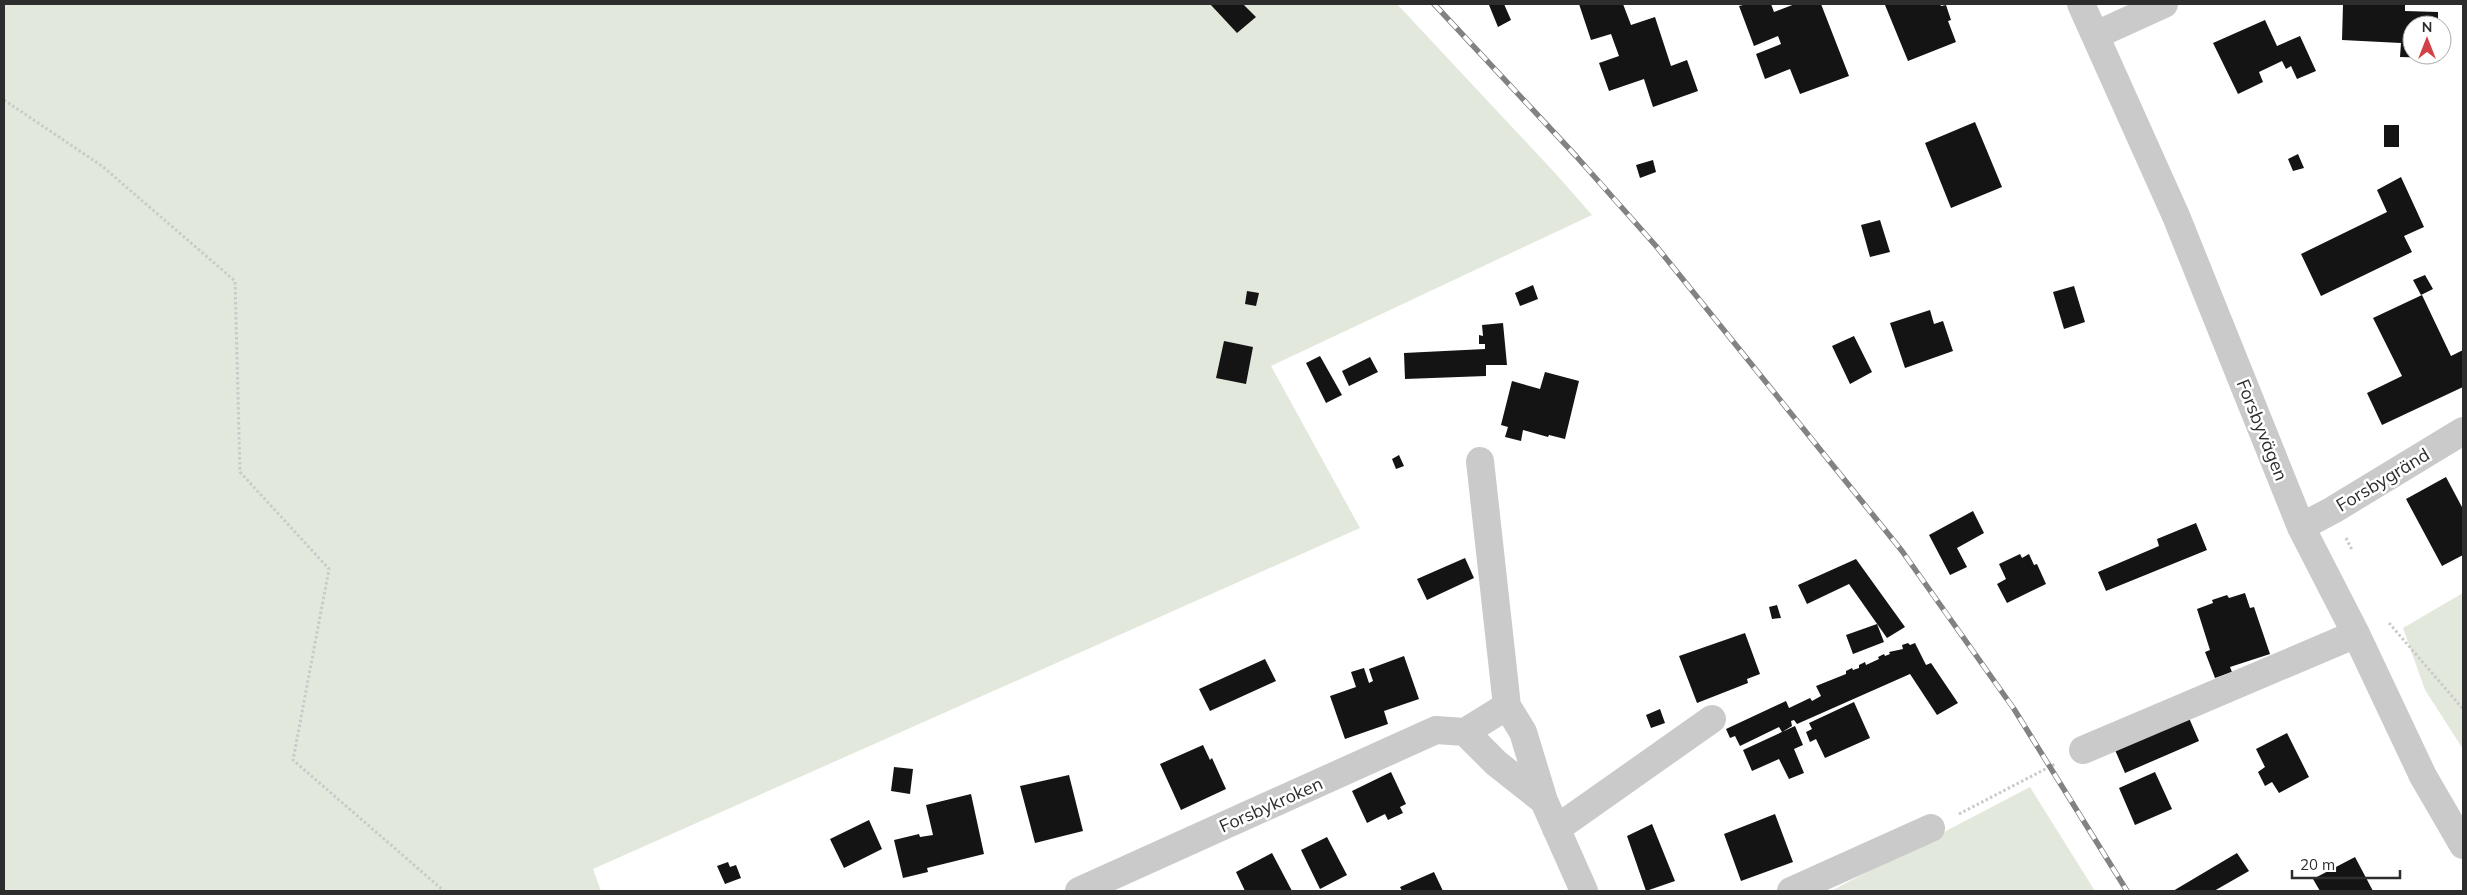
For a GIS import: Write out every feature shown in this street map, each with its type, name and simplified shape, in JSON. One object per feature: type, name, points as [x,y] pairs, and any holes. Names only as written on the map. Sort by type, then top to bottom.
[{"type":"street","name":"Forsbyvägen","points":[[2081,4],[2176,216],[2301,527],[2356,634],[2422,776],[2463,845]]},
{"type":"street","points":[[2096,34],[2164,4]]},
{"type":"street","name":"Forsbygränd","points":[[2301,527],[2333,510],[2463,431]]},
{"type":"street","points":[[1480,461],[1507,706],[1523,732],[1544,801],[1584,891]]},
{"type":"street","points":[[2083,750],[2356,634]]},
{"type":"street","points":[[1507,706],[1465,732],[1496,763],[1544,801]]},
{"type":"street","points":[[1556,829],[1712,719]]},
{"type":"street","name":"Forsbykroken","points":[[1079,891],[1436,730],[1465,732]]},
{"type":"street","points":[[1791,891],[1931,828]]},
{"type":"path","points":[[4,100],[102,166],[236,281],[240,472],[329,569],[293,760],[444,891]]},
{"type":"path","points":[[1931,828],[2083,750]]},
{"type":"shaded area","points":[[4,4],[1397,4],[1592,215],[1271,366],[1360,528],[593,869],[601,891],[4,891]]},
{"type":"shaded area","points":[[2463,593],[2463,749],[2425,690],[2403,628]]},
{"type":"shaded area","points":[[2030,787],[2095,891],[1831,891]]},
{"type":"building","points":[[1210,4],[1243,4],[1256,17],[1237,33]]},
{"type":"building","points":[[1504,4],[1511,20],[1498,27],[1489,5]]},
{"type":"building","points":[[1579,4],[1623,4],[1631,25],[1655,17],[1671,66],[1687,60],[1698,91],[1653,107],[1644,79],[1609,91],[1599,63],[1619,56],[1611,34],[1591,40]]},
{"type":"building","points":[[1771,4],[1774,12],[1795,4],[1821,4],[1849,76],[1800,94],[1790,69],[1765,79],[1756,54],[1781,44],[1778,36],[1754,46],[1739,6]]},
{"type":"building","points":[[2343,4],[2405,4],[2405,11],[2438,12],[2438,15],[2402,15],[2402,57],[2400,57],[2401,43],[2342,40]]},
{"type":"building","points":[[1885,5],[1946,5],[1951,20],[1948,21],[1956,42],[1908,61]]},
{"type":"building","points":[[2265,20],[2277,46],[2300,36],[2316,71],[2297,79],[2291,66],[2286,69],[2282,61],[2259,72],[2263,82],[2238,94],[2213,43]]},
{"type":"building","points":[[1975,122],[2002,187],[1951,208],[1925,143]]},
{"type":"building","points":[[2384,125],[2399,125],[2399,147],[2384,147]]},
{"type":"building","points":[[2298,154],[2304,168],[2293,171],[2288,159]]},
{"type":"building","points":[[1653,160],[1656,172],[1640,178],[1636,165]]},
{"type":"building","points":[[2401,177],[2424,227],[2404,236],[2412,252],[2321,296],[2301,254],[2387,212],[2377,190]]},
{"type":"building","points":[[1880,220],[1890,252],[1870,257],[1861,225]]},
{"type":"building","points":[[2425,275],[2433,289],[2421,295],[2413,280]]},
{"type":"building","points":[[1533,285],[1538,299],[1520,306],[1515,293]]},
{"type":"building","points":[[2074,286],[2085,322],[2064,329],[2053,292]]},
{"type":"building","points":[[1247,291],[1259,293],[1256,306],[1245,304]]},
{"type":"building","points":[[2422,295],[2451,356],[2463,350],[2463,387],[2382,425],[2367,393],[2402,376],[2373,318]]},
{"type":"building","points":[[1930,310],[1934,324],[1943,321],[1953,351],[1905,368],[1890,323]]},
{"type":"building","points":[[1503,323],[1507,365],[1486,365],[1486,376],[1405,379],[1404,353],[1485,349],[1485,344],[1479,344],[1479,335],[1483,336],[1482,325]]},
{"type":"building","points":[[1854,336],[1872,372],[1850,384],[1832,346]]},
{"type":"building","points":[[1224,341],[1253,347],[1246,384],[1216,378]]},
{"type":"building","points":[[1320,356],[1342,395],[1326,403],[1306,363]]},
{"type":"building","points":[[1370,357],[1378,372],[1349,386],[1342,371]]},
{"type":"building","points":[[1545,372],[1579,381],[1565,439],[1549,435],[1548,437],[1523,430],[1521,441],[1505,437],[1508,427],[1501,425],[1512,381],[1540,389]]},
{"type":"building","points":[[1399,455],[1404,466],[1396,469],[1392,459]]},
{"type":"building","points":[[2446,477],[2463,509],[2463,555],[2442,566],[2406,499]]},
{"type":"building","points":[[1973,511],[1984,533],[1957,548],[1967,567],[1950,575],[1929,535]]},
{"type":"building","points":[[2196,523],[2207,550],[2106,591],[2098,572],[2159,546],[2157,539]]},
{"type":"building","points":[[2020,554],[2022,558],[2029,554],[2034,565],[2037,564],[2046,584],[2007,603],[1997,584],[2006,579],[1999,564]]},
{"type":"building","points":[[1465,558],[1474,578],[1427,600],[1417,579]]},
{"type":"building","points":[[1856,559],[1905,627],[1887,638],[1849,584],[1807,604],[1798,585]]},
{"type":"building","points":[[2245,593],[2250,608],[2254,607],[2270,654],[2230,667],[2232,672],[2215,678],[2205,652],[2210,650],[2197,609],[2213,603],[2212,600],[2227,595],[2229,598]]},
{"type":"building","points":[[1777,605],[1781,618],[1772,619],[1769,607]]},
{"type":"building","points":[[1877,624],[1884,642],[1853,654],[1846,635]]},
{"type":"building","points":[[1745,633],[1760,674],[1747,679],[1748,683],[1697,703],[1679,656]]},
{"type":"building","points":[[1908,643],[1910,645],[1915,643],[1926,665],[1931,663],[1958,703],[1937,715],[1910,674],[1797,724],[1794,720],[1791,721],[1792,726],[1782,732],[1779,727],[1740,746],[1735,736],[1730,738],[1726,729],[1786,701],[1789,708],[1810,698],[1812,701],[1821,696],[1816,686],[1846,674],[1846,671],[1852,668],[1853,670],[1859,668],[1859,665],[1865,662],[1866,665],[1879,659],[1878,657],[1884,654],[1885,656],[1890,654],[1889,652],[1903,649],[1902,645]]},
{"type":"building","points":[[1404,656],[1419,699],[1384,711],[1388,724],[1345,739],[1330,696],[1356,687],[1351,672],[1364,668],[1369,683],[1373,681],[1369,669]]},
{"type":"building","points":[[1265,659],[1276,681],[1210,711],[1199,689]]},
{"type":"building","points":[[1854,702],[1870,738],[1825,758],[1816,739],[1810,742],[1806,732],[1812,729],[1809,723]]},
{"type":"building","points":[[1660,709],[1665,723],[1651,728],[1646,715]]},
{"type":"building","points":[[2189,718],[2199,741],[2125,773],[2115,750]]},
{"type":"building","points":[[1795,726],[1803,745],[1794,749],[1804,773],[1789,779],[1779,759],[1752,771],[1743,750]]},
{"type":"building","points":[[2287,733],[2309,777],[2279,793],[2272,782],[2265,786],[2258,772],[2265,767],[2256,749]]},
{"type":"building","points":[[1203,745],[1210,760],[1212,758],[1226,789],[1181,810],[1160,764]]},
{"type":"building","points":[[894,767],[913,769],[910,794],[891,791]]},
{"type":"building","points":[[1391,772],[1406,804],[1400,807],[1403,813],[1388,820],[1385,814],[1367,823],[1352,791]]},
{"type":"building","points":[[2155,772],[2172,809],[2135,825],[2119,788]]},
{"type":"building","points":[[1069,775],[1083,831],[1035,843],[1020,786]]},
{"type":"building","points":[[971,794],[984,854],[927,868],[928,872],[903,878],[894,840],[919,834],[920,837],[933,835],[926,805]]},
{"type":"building","points":[[1775,814],[1793,862],[1741,881],[1724,834]]},
{"type":"building","points":[[869,820],[882,849],[844,868],[830,839]]},
{"type":"building","points":[[1652,824],[1675,881],[1646,891],[1627,836]]},
{"type":"building","points":[[1327,837],[1347,875],[1320,889],[1301,850]]},
{"type":"building","points":[[1272,853],[1292,891],[1245,891],[1236,872]]},
{"type":"building","points":[[2237,853],[2249,871],[2214,891],[2173,891]]},
{"type":"building","points":[[2355,857],[2373,891],[2320,891],[2313,879]]},
{"type":"building","points":[[728,862],[730,867],[736,865],[741,878],[725,884],[717,866]]},
{"type":"building","points":[[1434,872],[1443,891],[1402,891],[1400,887]]},
{"type":"railway","points":[[1434,4],[1576,156],[1656,246],[1902,551],[2014,709],[2127,891]]}]
